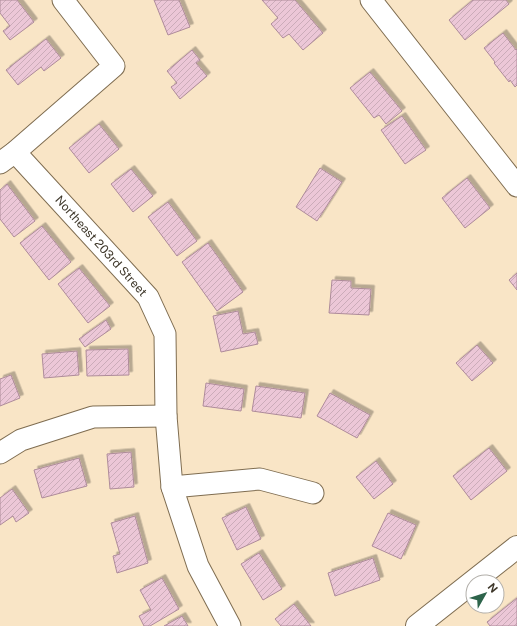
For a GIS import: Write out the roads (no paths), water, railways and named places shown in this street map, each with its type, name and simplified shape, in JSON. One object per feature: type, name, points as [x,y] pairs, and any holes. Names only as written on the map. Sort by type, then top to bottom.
[{"type":"main road","points":[[417,626],[517,547]]},
{"type":"street","points":[[7,158],[114,66],[63,0]]},
{"type":"street","points":[[371,0],[517,186]]},
{"type":"street","name":"Northeast 203rd Street","points":[[7,158],[148,297],[165,334],[166,416],[172,487],[198,566],[230,626]]},
{"type":"street","points":[[0,453],[21,440],[93,417],[166,416]]},
{"type":"street","points":[[172,487],[260,480],[313,493]]}]
